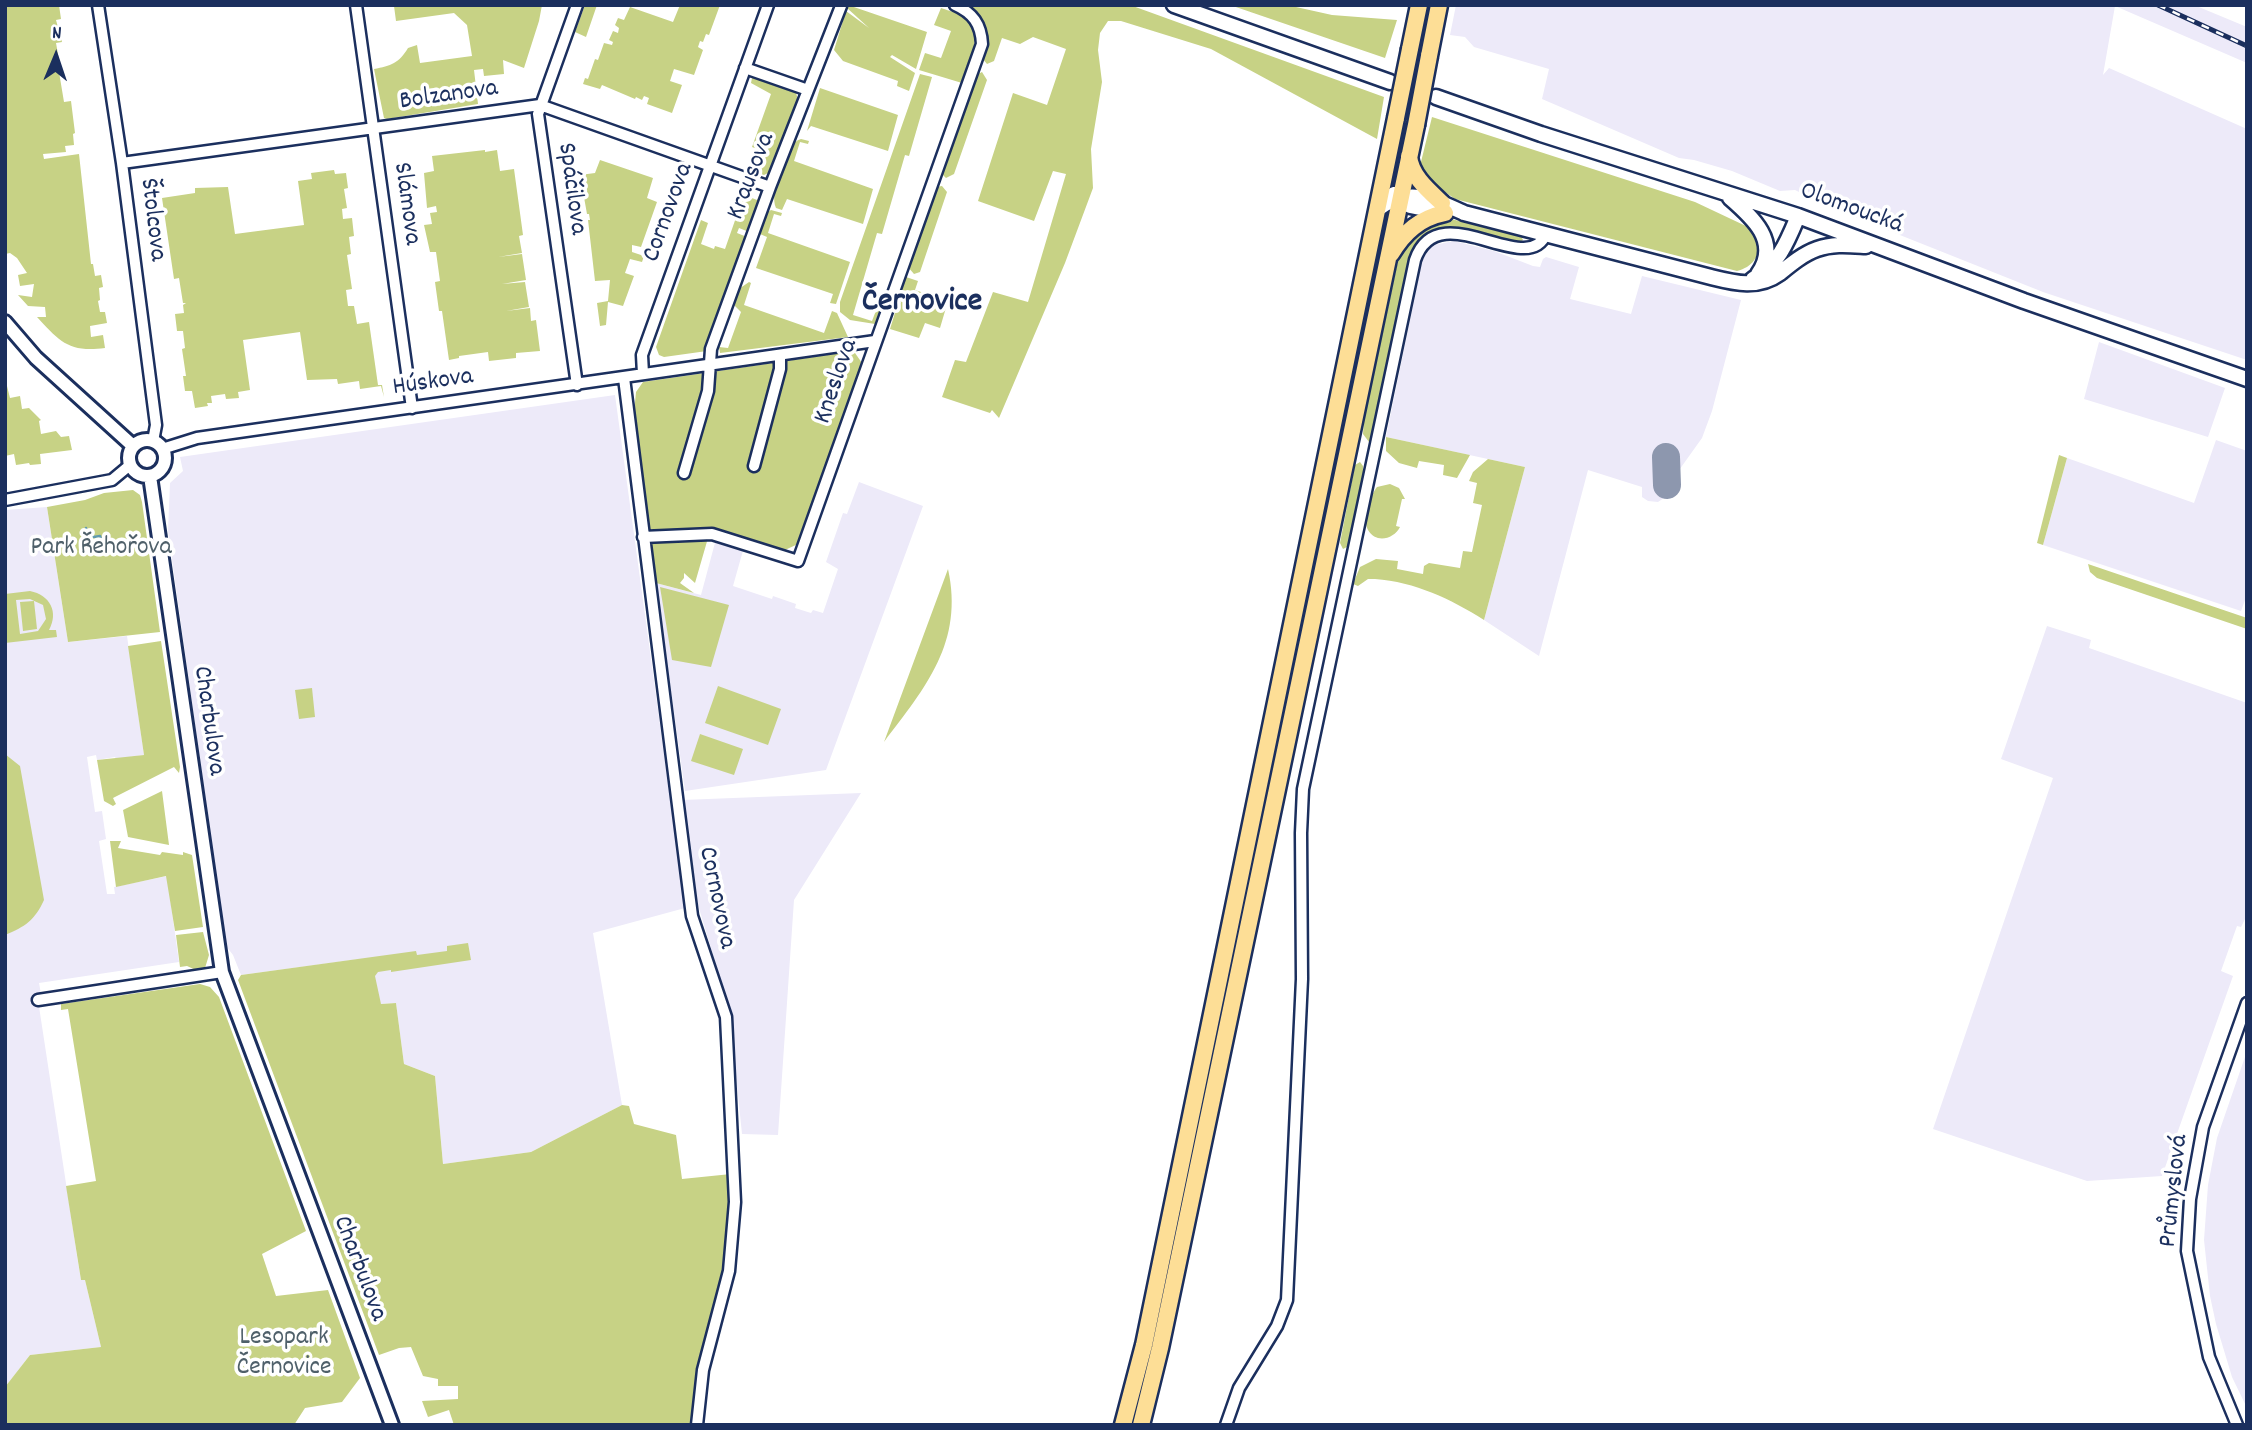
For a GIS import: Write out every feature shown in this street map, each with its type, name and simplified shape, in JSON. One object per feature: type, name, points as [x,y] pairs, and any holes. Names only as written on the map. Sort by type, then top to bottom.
[{"type":"highway","points":[[1124,1425],[1150,1317],[1419,5]]},
{"type":"highway","points":[[1141,1425],[1163,1334],[1439,5]]},
{"type":"highway","points":[[1384,269],[1392,251],[1405,233],[1443,208],[1421,183],[1411,166],[1409,156]]},
{"type":"main road","points":[[1174,5],[1390,82]]},
{"type":"main road","name":"Olomoucká","points":[[1436,97],[1541,134],[1798,216],[2024,302],[2247,379]]},
{"type":"main road","points":[[1383,179],[1390,190],[1410,206],[1443,208],[1744,284],[1768,280],[1822,247],[1841,244],[1882,247]]},
{"type":"main road","points":[[1723,192],[1751,217],[1764,236],[1764,263],[1755,278]]},
{"type":"main road","points":[[1378,209],[1399,197]]},
{"type":"main road","points":[[1726,281],[1742,282],[1764,273],[1775,261],[1798,216]]},
{"type":"street","name":"Štolcova","points":[[98,5],[122,163],[158,445]]},
{"type":"street","name":"Slámova","points":[[356,5],[412,408]]},
{"type":"street","name":"Spáčilova","points":[[576,5],[538,114],[577,385]]},
{"type":"street","name":"Cornovova","points":[[643,374],[642,355],[768,5]]},
{"type":"street","name":"Kneslova","points":[[643,537],[712,534],[798,561],[982,44],[981,28],[973,16],[954,5]]},
{"type":"street","name":"Krausova","points":[[710,365],[711,349],[770,187],[841,6]]},
{"type":"street","points":[[745,68],[808,90]]},
{"type":"street","name":"Bolzanova","points":[[122,163],[540,105],[770,187]]},
{"type":"street","points":[[1226,1425],[1239,1388],[1277,1326],[1287,1300],[1303,969],[1302,796],[1415,260],[1429,239],[1444,234],[1464,234],[1527,249],[1537,246],[1546,234]]},
{"type":"street","points":[[5,322],[36,358],[133,446]]},
{"type":"street","name":"Húskova","points":[[158,445],[875,341]]},
{"type":"street","points":[[754,466],[780,369],[780,355]]},
{"type":"street","points":[[684,473],[708,391],[710,365]]},
{"type":"street","name":"Cornovova","points":[[625,378],[692,916],[726,1017],[735,1202],[729,1271],[703,1370],[697,1425]]},
{"type":"street","points":[[143,440],[158,445],[165,457],[164,466],[150,476],[136,473],[130,465],[129,454],[133,446],[143,440]]},
{"type":"street","points":[[5,500],[112,481],[130,465]]},
{"type":"street","name":"Charbulova","points":[[150,476],[222,972],[392,1425]]},
{"type":"street","points":[[38,1000],[222,972]]},
{"type":"street","name":"Průmyslová","points":[[2237,1425],[2209,1357],[2187,1251],[2190,1199],[2203,1127],[2247,1003]]},
{"type":"shaded area","points":[[1456,5],[2194,5],[2247,27],[2247,63],[2115,6],[2103,75],[2109,68],[2247,129],[2247,360],[2043,292],[1827,206],[1795,190],[1780,191],[1732,171],[1679,158],[1542,99],[1549,69],[1474,47],[1465,37],[1450,35]]},
{"type":"shaded area","points":[[1454,241],[1494,251],[1533,266],[1540,267],[1546,257],[1579,267],[1570,299],[1631,314],[1642,276],[1741,300],[1712,411],[1702,438],[1677,473],[1664,498],[1658,502],[1648,501],[1642,497],[1642,487],[1588,470],[1539,656],[1484,620],[1525,467],[1386,437],[1422,261],[1434,245]]},
{"type":"shaded area","points":[[2099,342],[2225,388],[2208,437],[2084,399]]},
{"type":"shaded area","points":[[615,395],[685,908],[593,933],[622,1105],[531,1152],[443,1164],[435,1076],[404,1064],[396,1003],[381,1004],[360,959],[241,975],[226,946],[168,531],[170,483],[183,471],[180,457]]},
{"type":"shaded area","points":[[2216,440],[2247,451],[2247,595],[2241,611],[2043,545],[2067,458],[2194,503]]},
{"type":"shaded area","points":[[859,482],[923,506],[826,770],[685,791],[656,583],[701,595],[716,539],[744,547],[733,586],[772,599],[773,596],[811,613],[813,610],[823,613],[838,569],[826,562],[843,513],[847,514]]},
{"type":"shaded area","points":[[47,507],[68,642],[127,636],[144,755],[97,760],[96,755],[87,757],[95,812],[102,811],[106,839],[99,841],[107,894],[115,894],[114,887],[167,876],[179,962],[39,983],[41,994],[37,995],[81,1280],[85,1280],[101,1347],[30,1355],[5,1387],[5,510]]},
{"type":"shaded area","points":[[2047,626],[2091,640],[2089,648],[2247,703],[2247,915],[2241,927],[2237,926],[2221,971],[2233,976],[2162,1176],[2087,1181],[1933,1129],[2053,778],[2001,759]]},
{"type":"shaded area","points":[[861,793],[794,900],[778,1135],[742,1134],[729,1008],[698,905],[682,800]]},
{"type":"shaded area","points":[[2247,1051],[2247,1408],[2232,1377],[2216,1324],[2204,1240],[2208,1185],[2217,1138]]},
{"type":"green space","points":[[5,5],[59,5],[61,19],[56,20],[62,42],[56,43],[59,72],[64,102],[71,101],[74,145],[65,146],[66,152],[43,154],[44,159],[79,154],[91,264],[95,276],[101,275],[103,287],[99,288],[98,301],[100,312],[105,312],[107,323],[90,326],[91,337],[103,335],[105,348],[73,347],[52,333],[37,317],[46,317],[45,307],[28,306],[18,295],[32,297],[34,284],[20,286],[18,275],[27,273],[17,258],[10,253],[5,254]]},
{"type":"green space","points":[[542,5],[524,68],[503,60],[504,74],[484,76],[483,69],[474,70],[478,104],[384,118],[374,69],[394,63],[408,48],[417,45],[420,63],[472,56],[467,25],[454,13],[396,21],[394,6]]},
{"type":"green space","points":[[585,5],[597,5],[586,37],[575,32]]},
{"type":"green space","points":[[680,5],[720,5],[709,35],[706,34],[703,42],[700,41],[698,47],[703,50],[694,75],[674,69],[670,81],[682,85],[672,113],[647,104],[649,98],[644,96],[642,100],[636,97],[635,99],[602,85],[600,89],[583,84],[585,78],[588,79],[595,59],[598,60],[604,43],[612,45],[613,42],[609,40],[613,31],[618,33],[619,28],[615,25],[618,18],[624,20],[630,7],[673,22]]},
{"type":"green space","points":[[848,5],[927,32],[916,69],[892,55],[890,57],[915,73],[909,91],[897,86],[898,81],[843,61],[834,50],[846,11],[869,28],[847,8]]},
{"type":"green space","points":[[965,5],[1130,5],[1384,97],[1377,139],[1211,49],[1121,21],[1108,21],[1100,33],[1098,50],[1102,82],[1091,149],[1093,188],[1065,263],[999,418],[992,410],[990,413],[942,397],[955,360],[966,362],[993,292],[1028,302],[1066,174],[1053,171],[1034,221],[978,201],[1013,93],[1047,105],[1066,49],[1033,37],[1020,44],[1002,38],[994,61],[987,64],[982,58],[986,42],[984,28],[977,16]]},
{"type":"green space","points":[[1230,5],[1287,5],[1332,15],[1397,20],[1385,58]]},
{"type":"green space","points":[[941,8],[964,17],[975,33],[971,59],[962,83],[919,70],[925,53],[941,58],[951,31],[934,25]]},
{"type":"green space","points":[[982,72],[987,80],[954,174],[946,178],[942,170],[976,75]]},
{"type":"green space","points":[[920,74],[932,77],[909,156],[905,155],[882,234],[877,233],[853,315],[872,321],[877,308],[880,309],[875,324],[850,320],[840,312],[840,302]]},
{"type":"green space","points":[[757,77],[795,89],[798,100],[779,156],[775,155],[768,173],[764,175],[752,171],[760,150],[752,147],[771,94],[751,83],[752,78]]},
{"type":"green space","points":[[820,88],[898,115],[888,151],[811,126],[807,131]]},
{"type":"green space","points":[[1432,117],[1695,202],[1748,227],[1754,233],[1756,242],[1761,242],[1758,252],[1751,264],[1737,271],[1455,199],[1428,180],[1420,166]]},
{"type":"green space","points":[[801,139],[809,141],[808,144],[800,142],[794,161],[873,189],[863,224],[787,199],[782,210],[776,208],[776,181],[780,169],[789,149]]},
{"type":"green space","points":[[497,150],[500,171],[514,169],[523,235],[519,236],[522,253],[498,257],[522,254],[526,280],[502,284],[525,282],[529,307],[506,311],[530,308],[531,321],[536,320],[540,351],[516,353],[516,358],[489,361],[488,352],[449,360],[435,282],[440,281],[436,252],[430,252],[424,225],[432,224],[430,213],[437,212],[436,206],[427,208],[424,173],[434,171],[432,156]]},
{"type":"green space","points":[[600,160],[653,178],[647,198],[657,202],[641,247],[632,245],[632,252],[644,256],[642,262],[630,259],[625,273],[634,276],[623,306],[608,302],[606,325],[600,326],[597,303],[608,301],[610,280],[595,281],[590,220],[580,175],[595,173]]},
{"type":"green space","points":[[334,170],[335,174],[346,173],[348,188],[344,189],[347,208],[342,209],[343,219],[352,218],[354,236],[349,237],[351,254],[347,255],[352,289],[346,290],[348,306],[354,306],[357,324],[369,322],[378,385],[382,385],[384,397],[381,386],[360,389],[359,381],[338,384],[337,379],[307,380],[300,332],[243,340],[250,390],[238,392],[239,398],[226,399],[225,394],[211,396],[212,403],[207,403],[208,406],[195,408],[192,391],[185,391],[183,331],[177,331],[175,314],[184,313],[183,305],[186,303],[183,303],[179,278],[174,279],[162,198],[195,193],[195,188],[228,187],[235,234],[304,225],[298,181],[312,179],[311,173]]},
{"type":"green space","points":[[942,186],[947,192],[920,272],[914,274],[908,267],[936,187]]},
{"type":"green space","points":[[746,189],[749,190],[747,196],[757,200],[759,196],[758,204],[749,232],[739,228],[737,233],[747,237],[707,351],[664,357],[659,355],[656,347],[701,220],[708,223],[701,244],[714,249],[715,246],[725,249]]},
{"type":"green space","points":[[771,210],[782,213],[781,216],[774,214],[768,233],[850,262],[836,304],[830,303],[833,294],[756,268],[767,237],[760,234]]},
{"type":"green space","points":[[1447,218],[1521,236],[1523,240],[1519,243],[1452,227],[1424,235],[1414,246],[1407,265],[1369,442],[1363,434],[1364,420],[1400,251],[1413,232]]},
{"type":"green space","points":[[906,277],[918,281],[915,290],[948,301],[940,328],[925,323],[919,338],[890,329]]},
{"type":"green space","points":[[751,283],[744,305],[824,333],[832,311],[837,313],[848,337],[720,353],[719,347],[728,348],[741,312],[733,304],[736,291]]},
{"type":"green space","points":[[855,353],[862,363],[798,544],[785,550],[711,528],[710,532],[664,533],[650,529],[634,413],[636,392],[643,382]]},
{"type":"green space","points":[[5,386],[10,398],[20,396],[22,409],[29,408],[41,420],[41,434],[56,431],[61,437],[69,436],[72,450],[40,454],[41,464],[30,465],[16,465],[14,454],[5,456]]},
{"type":"green space","points":[[1386,437],[1470,455],[1457,478],[1443,475],[1444,465],[1419,461],[1417,468],[1399,463],[1386,451]]},
{"type":"green space","points":[[2059,455],[2067,458],[2043,545],[2037,543]]},
{"type":"green space","points":[[1488,459],[1525,467],[1484,620],[1446,599],[1404,584],[1368,579],[1358,586],[1353,584],[1360,567],[1376,559],[1398,561],[1397,569],[1423,574],[1424,566],[1429,563],[1460,568],[1463,551],[1472,552],[1482,505],[1473,503],[1477,483],[1469,481],[1473,472]]},
{"type":"green space","points":[[1360,462],[1363,466],[1363,477],[1351,540],[1343,549],[1340,543],[1355,465]]},
{"type":"green space","points":[[1390,484],[1399,488],[1405,499],[1402,499],[1396,526],[1400,527],[1389,537],[1380,538],[1368,530],[1366,514],[1377,487]]},
{"type":"green space","name":"Park Řehořova","points":[[133,490],[140,495],[142,502],[160,632],[68,642],[47,507],[85,500],[104,493]]},
{"type":"green space","points":[[708,538],[695,583],[684,573],[680,583],[694,593],[656,583],[649,547],[654,540]]},
{"type":"green space","points":[[2088,564],[2247,618],[2247,629],[2097,578],[2090,572]]},
{"type":"green space","points":[[948,569],[952,595],[951,619],[946,641],[927,682],[884,742]]},
{"type":"green space","points":[[660,587],[729,605],[711,667],[672,660]]},
{"type":"green space","points":[[30,591],[43,596],[53,611],[49,630],[56,630],[57,637],[5,643],[5,594]],"holes":[[[30,599],[43,605],[46,619],[38,631],[20,634],[16,600]]]},
{"type":"green space","points":[[34,601],[37,629],[23,631],[20,602]]},
{"type":"green space","points":[[161,641],[179,773],[174,767],[113,798],[116,804],[113,806],[104,801],[97,760],[144,755],[128,646]]},
{"type":"green space","points":[[718,686],[781,709],[768,745],[705,723]]},
{"type":"green space","points":[[312,688],[315,717],[299,719],[295,690]]},
{"type":"green space","points":[[700,734],[743,749],[734,775],[691,761]]},
{"type":"green space","points":[[5,754],[20,766],[44,900],[29,922],[5,935]]},
{"type":"green space","points":[[162,791],[169,845],[128,837],[123,810]]},
{"type":"green space","points":[[110,841],[121,841],[118,848],[160,855],[162,852],[183,855],[183,852],[192,855],[203,927],[175,931],[166,876],[116,887]]},
{"type":"green space","points":[[203,932],[209,955],[205,968],[198,971],[187,966],[180,967],[176,935]]},
{"type":"green space","points":[[468,943],[471,960],[378,972],[375,976],[381,1004],[396,1003],[404,1064],[435,1076],[443,1164],[531,1152],[622,1105],[629,1106],[634,1124],[676,1135],[682,1179],[731,1174],[724,1269],[694,1425],[454,1425],[449,1410],[428,1417],[422,1401],[458,1399],[458,1386],[438,1386],[438,1379],[423,1376],[411,1347],[379,1355],[238,980],[241,975],[416,951],[417,955],[447,951],[447,946]]},
{"type":"green space","name":"Lesopark Černovice","points":[[200,984],[210,987],[219,997],[306,1231],[262,1254],[276,1296],[328,1290],[360,1378],[342,1402],[305,1408],[294,1425],[5,1425],[5,1387],[30,1355],[101,1347],[85,1280],[81,1280],[66,1186],[96,1181],[68,1009],[61,1010],[61,1004]]},
{"type":"waterway","points":[[86,528],[87,534],[100,536],[102,542]]},
{"type":"taxiway","points":[[1666,457],[1667,485]]},
{"type":"railway","points":[[2158,5],[2247,46]]},
{"type":"district","name":"Černovice","points":[[922,304]]}]
